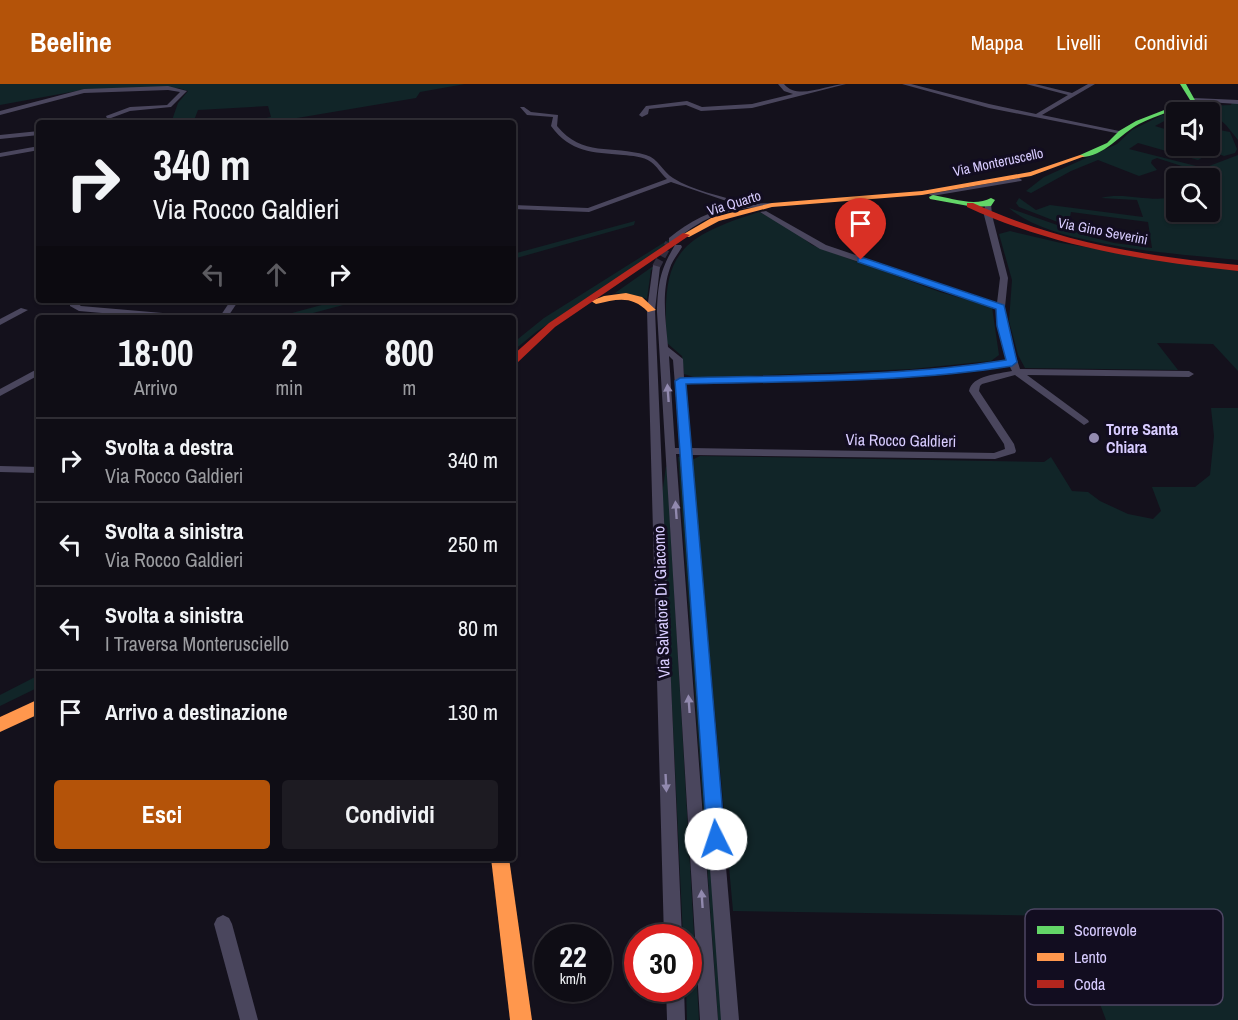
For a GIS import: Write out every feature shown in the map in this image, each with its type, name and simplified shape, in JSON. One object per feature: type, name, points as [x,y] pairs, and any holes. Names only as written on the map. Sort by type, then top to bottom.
[{"type":"street","points":[[782,84],[786,90],[800,94]]},
{"type":"street","points":[[642,115],[646,113],[646,108],[687,103],[701,109],[752,106],[843,84]]},
{"type":"street","points":[[905,84],[1036,116],[1121,132]]},
{"type":"street","points":[[1029,84],[1074,94]]},
{"type":"street","points":[[1079,84],[1090,85]]},
{"type":"street","points":[[1183,84],[1194,100],[1236,102]]},
{"type":"street","points":[[1036,116],[1090,85]]},
{"type":"street","points":[[0,113],[84,91],[168,88],[184,91],[169,106],[127,109],[108,117],[110,120]]},
{"type":"street","name":"Via Monteruscello","points":[[768,209],[894,196],[962,196],[1025,177],[1093,152],[1146,118],[1190,104],[1194,100]]},
{"type":"street","points":[[522,108],[529,114],[556,116],[555,126],[571,143],[592,152],[630,154],[649,158],[659,164],[671,180],[740,204]]},
{"type":"street","points":[[0,137],[36,133]]},
{"type":"street","points":[[0,153],[36,147]]},
{"type":"street","points":[[1025,177],[993,204],[991,233],[1004,278],[1002,326],[1017,372],[1084,422]]},
{"type":"street","points":[[516,207],[589,210],[671,180]]},
{"type":"street","points":[[932,194],[962,196]]},
{"type":"street","name":"Via Quarto","points":[[543,335],[597,302],[675,243],[723,221],[776,208],[923,196],[962,196]]},
{"type":"street","name":"Via Gino Severini","points":[[962,196],[993,204],[1026,224],[1064,236],[1146,252],[1238,263]]},
{"type":"street","name":"Via Gino Severini","points":[[993,204],[1020,230],[1106,250],[1238,268]]},
{"type":"street","points":[[675,243],[687,228],[722,212],[745,206],[768,209],[824,247],[1001,307]]},
{"type":"street","name":"Via Quarto","points":[[516,358],[561,318],[695,228],[728,215],[768,209]]},
{"type":"street","points":[[991,233],[1004,229],[1020,230]]},
{"type":"street","name":"Via Salvatore Di Giacomo","points":[[675,243],[666,268],[662,289],[664,348],[709,1020]]},
{"type":"street","name":"Via Salvatore Di Giacomo","points":[[656,267],[651,310],[672,451],[730,1020]]},
{"type":"street","points":[[597,302],[618,296],[631,296],[646,302],[651,310]]},
{"type":"street","points":[[73,303],[80,308],[154,315]]},
{"type":"street","points":[[0,322],[24,310]]},
{"type":"street","name":"Via Salvatore Di Giacomo","points":[[664,348],[678,360],[680,381],[672,451],[665,769],[672,924]]},
{"type":"street","points":[[680,381],[882,375],[969,369],[1012,362]]},
{"type":"street","points":[[1017,372],[1189,374]]},
{"type":"street","name":"Via Rocco Galdieri","points":[[672,451],[1005,455],[1011,451],[1011,448],[975,394],[974,388],[979,382],[1017,372]]},
{"type":"street","points":[[0,393],[36,373]]},
{"type":"street","points":[[0,469],[36,470]]},
{"type":"street","points":[[0,725],[36,707]]},
{"type":"street","points":[[500,861],[521,1020]]},
{"type":"street","points":[[223,924],[249,1020]]},
{"type":"street","points":[[675,1002],[676,1020]]},
{"type":"green space","points":[[0,84],[465,84],[420,92],[416,98],[296,120],[256,120],[271,117],[268,106],[198,110],[194,120],[172,120],[178,103],[188,91],[178,88],[82,90],[0,105]]},
{"type":"green space","points":[[1232,102],[1238,103],[1238,140],[1220,120],[1220,105],[1231,105]]},
{"type":"green space","points":[[1162,115],[1166,116],[1166,120],[1155,126],[1166,129],[1166,151],[1138,143],[1129,149],[1204,168],[1188,168],[1157,158],[1151,163],[1157,170],[1139,176],[1098,160],[1071,171],[1031,193],[1026,191],[1044,177],[1117,144],[1132,130]]},
{"type":"green space","points":[[1220,130],[1230,132],[1237,149],[1235,153],[1224,156],[1220,155]]},
{"type":"green space","points":[[1238,155],[1238,260],[1151,251],[1085,240],[1029,221],[1009,208],[1091,237],[1114,243],[1152,248],[1148,222],[1071,212],[1068,226],[1019,207],[1016,203],[1019,198],[1036,210],[1050,205],[1143,217],[1137,200],[1101,198],[1121,196],[1166,198],[1166,222],[1220,222],[1220,168],[1204,168]]},
{"type":"green space","points":[[1184,156],[1206,156],[1198,160]]},
{"type":"green space","points":[[759,212],[790,228],[812,245],[940,292],[992,307],[999,355],[991,361],[912,369],[697,378],[684,374],[682,356],[667,343],[667,289],[672,270],[680,255],[692,242],[709,231]]},
{"type":"green space","points":[[635,221],[634,225],[516,258],[516,253]]},
{"type":"green space","points":[[1010,231],[1061,243],[1238,271],[1238,371],[1213,344],[1157,343],[1178,370],[1025,368],[1018,355],[1009,321],[1012,280],[999,234]]},
{"type":"green space","points":[[668,240],[673,241],[536,332],[516,349],[516,341],[544,318]]},
{"type":"green space","points":[[655,267],[651,270],[647,299],[615,293]]},
{"type":"green space","points":[[329,303],[351,303],[310,315],[278,315]]},
{"type":"green space","points":[[1211,408],[1238,408],[1238,1020],[1106,1020],[1100,1005],[1223,1005],[1223,909],[1025,909],[1025,915],[733,911],[692,460],[700,456],[1044,462],[1051,457],[1072,491],[1088,492],[1100,501],[1128,514],[1153,519],[1161,511],[1152,487],[1195,487],[1210,475],[1214,436]]},
{"type":"green space","points":[[678,457],[681,457],[723,1020],[718,1020]]},
{"type":"green space","points":[[666,466],[693,924],[682,924],[662,495]]},
{"type":"green space","points":[[36,677],[36,688],[0,706],[0,695]]},
{"type":"green space","points":[[686,1002],[698,1002],[699,1020],[687,1020]]},
{"type":"tunnel","points":[[656,267],[669,243]]},
{"type":"traffic: fast","points":[[1082,156],[1109,144],[1121,132],[1138,122],[1194,101],[1183,84]]},
{"type":"traffic: fast","points":[[933,197],[974,205],[988,204],[991,200]]},
{"type":"traffic: slow","points":[[686,235],[716,219],[772,205],[922,193],[1031,174],[1082,156]]},
{"type":"traffic: slow","points":[[596,301],[619,296],[633,297],[639,299],[651,310]]},
{"type":"traffic: slow","points":[[0,725],[36,707]]},
{"type":"traffic: slow","points":[[500,861],[521,1020]]},
{"type":"traffic: jam","points":[[970,205],[1034,232],[1101,249],[1238,268]]},
{"type":"traffic: jam","points":[[516,358],[552,325],[686,235]]},
{"type":"place","name":"Torre Santa Chiara","points":[[1094,438]]},
{"type":"route","points":[[716,839],[680,381],[882,375],[969,369],[1012,362],[1002,326],[1001,307],[861,260]]}]
